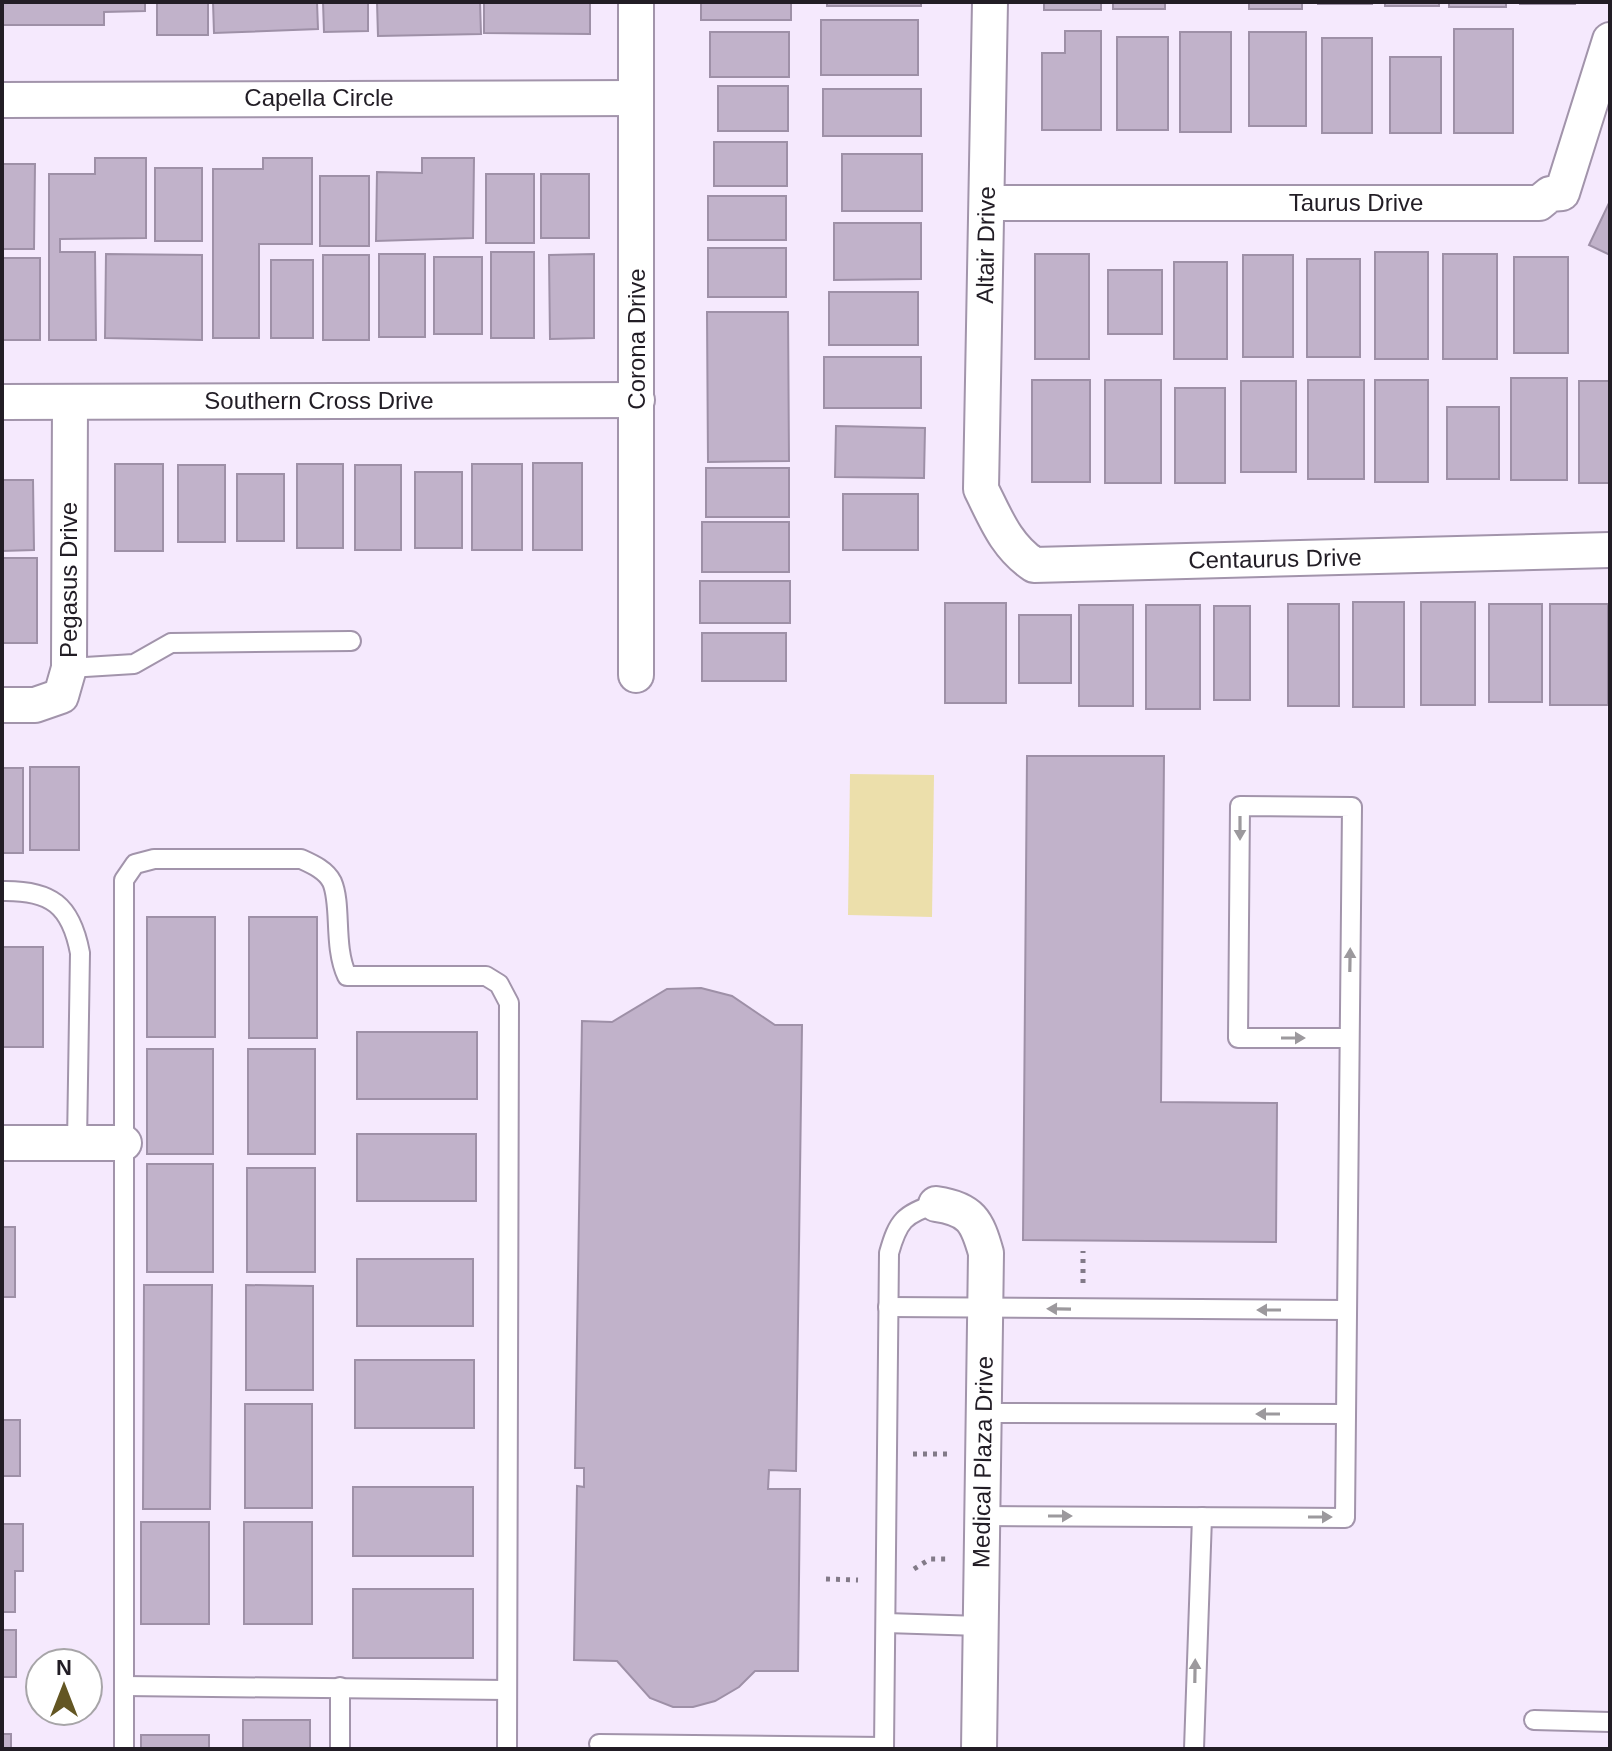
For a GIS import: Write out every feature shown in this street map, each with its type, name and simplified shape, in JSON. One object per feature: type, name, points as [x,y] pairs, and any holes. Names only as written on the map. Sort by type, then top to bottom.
[{"type":"street","name":"Corona Drive","points":[[636,2],[636,675]]},
{"type":"street","name":"Altair Drive","points":[[981,489],[990,2]]},
{"type":"street","name":"Taurus Drive","points":[[987,203],[1539,203],[1550,194],[1562,193],[1610,40]]},
{"type":"street","name":"Capella Circle","points":[[2,100],[636,98]]},
{"type":"street","name":"Southern Cross Drive","points":[[2,402],[637,400]]},
{"type":"street","name":"Pegasus Drive","points":[[2,705],[35,705],[61,696],[69,668],[70,402]]},
{"type":"street","name":"Centaurus Drive","points":[[981,489],[1009,545],[1034,565],[1610,550]]},
{"type":"street","points":[[2,1143],[124,1143]]},
{"type":"street","name":"Medical Plaza Drive","points":[[936,1204],[959,1207],[978,1226],[986,1253],[979,1749]]},
{"type":"lane","points":[[69,668],[134,664],[171,643],[351,641]]},
{"type":"lane","points":[[982,1516],[1345,1518],[1352,807],[1240,806],[1238,1038],[1349,1038]]},
{"type":"lane","points":[[124,1749],[124,880],[135,864],[154,859],[301,859],[318,866],[332,882],[340,961],[347,976],[486,976],[499,984],[509,1003],[507,1749]]},
{"type":"lane","points":[[2,891],[20,890],[47,897],[64,909],[74,924],[80,953],[77,1143]]},
{"type":"lane","points":[[599,1744],[884,1748],[889,1253],[895,1230],[911,1212],[936,1204]]},
{"type":"lane","points":[[888,1307],[1347,1310]]},
{"type":"lane","points":[[984,1413],[1346,1414]]},
{"type":"lane","points":[[1194,1749],[1202,1517]]},
{"type":"lane","points":[[886,1623],[980,1626]]},
{"type":"lane","points":[[124,1686],[507,1690]]},
{"type":"lane","points":[[340,1687],[340,1749]]},
{"type":"lane","points":[[1534,1720],[1610,1722]]},
{"type":"path","points":[[1083,1251],[1083,1288]]},
{"type":"path","points":[[923,1454],[956,1454]]},
{"type":"path","points":[[909,1569],[916,1569],[930,1559],[951,1559]]},
{"type":"path","points":[[826,1579],[867,1580]]},
{"type":"shaded area","points":[[850,774],[934,775],[932,917],[848,915]]},
{"type":"building","points":[[2,2],[145,2],[145,11],[104,12],[104,25],[2,25]]},
{"type":"building","points":[[157,2],[208,2],[208,35],[157,35]]},
{"type":"building","points":[[213,2],[317,2],[318,29],[214,33]]},
{"type":"building","points":[[323,2],[368,2],[368,31],[324,32]]},
{"type":"building","points":[[377,2],[480,2],[481,34],[378,36]]},
{"type":"building","points":[[484,2],[590,2],[590,34],[484,33]]},
{"type":"building","points":[[701,2],[791,2],[791,20],[701,20]]},
{"type":"building","points":[[827,2],[921,2],[921,6],[827,6]]},
{"type":"building","points":[[1044,2],[1101,2],[1101,10],[1044,10]]},
{"type":"building","points":[[1113,2],[1165,2],[1165,9],[1113,9]]},
{"type":"building","points":[[1249,2],[1302,2],[1302,9],[1249,9]]},
{"type":"building","points":[[1372,2],[1372,4],[1318,4]]},
{"type":"building","points":[[1385,2],[1439,2],[1439,6],[1385,6]]},
{"type":"building","points":[[1449,2],[1506,2],[1506,7],[1449,7]]},
{"type":"building","points":[[1575,2],[1575,4],[1520,4]]},
{"type":"building","points":[[821,20],[918,20],[918,75],[821,75]]},
{"type":"building","points":[[1454,29],[1513,29],[1513,133],[1454,133]]},
{"type":"building","points":[[1065,31],[1101,31],[1101,130],[1042,130],[1042,53],[1065,53]]},
{"type":"building","points":[[710,32],[789,32],[789,77],[710,77]]},
{"type":"building","points":[[1180,32],[1231,32],[1231,132],[1180,132]]},
{"type":"building","points":[[1249,32],[1306,32],[1306,126],[1249,126]]},
{"type":"building","points":[[1117,37],[1168,37],[1168,130],[1117,130]]},
{"type":"building","points":[[1322,38],[1372,38],[1372,133],[1322,133]]},
{"type":"building","points":[[1390,57],[1441,57],[1441,133],[1390,133]]},
{"type":"building","points":[[718,86],[788,86],[788,131],[718,131]]},
{"type":"building","points":[[823,89],[921,89],[921,136],[823,136]]},
{"type":"building","points":[[714,142],[787,142],[787,186],[714,186]]},
{"type":"building","points":[[842,154],[922,154],[922,211],[842,211]]},
{"type":"building","points":[[95,158],[146,158],[146,238],[60,239],[60,252],[95,252],[96,340],[49,340],[49,174],[95,174]]},
{"type":"building","points":[[263,158],[312,158],[312,244],[259,244],[259,338],[213,338],[213,169],[263,169]]},
{"type":"building","points":[[422,158],[474,158],[473,238],[376,241],[377,172],[422,173]]},
{"type":"building","points":[[2,164],[35,164],[34,249],[2,249]]},
{"type":"building","points":[[155,168],[202,168],[202,241],[155,241]]},
{"type":"building","points":[[486,174],[534,174],[534,243],[486,243]]},
{"type":"building","points":[[541,174],[589,174],[589,238],[541,238]]},
{"type":"building","points":[[320,176],[369,176],[369,246],[320,246]]},
{"type":"building","points":[[708,196],[786,196],[786,240],[708,240]]},
{"type":"building","points":[[1610,201],[1610,255],[1589,245]]},
{"type":"building","points":[[834,223],[921,223],[921,279],[834,280]]},
{"type":"building","points":[[708,248],[786,248],[786,297],[708,297]]},
{"type":"building","points":[[491,252],[534,252],[534,338],[491,338]]},
{"type":"building","points":[[1375,252],[1428,252],[1428,359],[1375,359]]},
{"type":"building","points":[[106,254],[202,255],[202,340],[105,338]]},
{"type":"building","points":[[379,254],[425,254],[425,337],[379,337]]},
{"type":"building","points":[[594,254],[594,338],[550,339],[549,255]]},
{"type":"building","points":[[1035,254],[1089,254],[1089,359],[1035,359]]},
{"type":"building","points":[[1443,254],[1497,254],[1497,359],[1443,359]]},
{"type":"building","points":[[323,255],[369,255],[369,340],[323,340]]},
{"type":"building","points":[[1243,255],[1293,255],[1293,357],[1243,357]]},
{"type":"building","points":[[434,257],[482,257],[482,334],[434,334]]},
{"type":"building","points":[[1514,257],[1568,257],[1568,353],[1514,353]]},
{"type":"building","points":[[2,258],[40,258],[40,340],[2,340]]},
{"type":"building","points":[[1307,259],[1360,259],[1360,357],[1307,357]]},
{"type":"building","points":[[271,260],[313,260],[313,338],[271,338]]},
{"type":"building","points":[[1174,262],[1227,262],[1227,359],[1174,359]]},
{"type":"building","points":[[1108,270],[1162,270],[1162,334],[1108,334]]},
{"type":"building","points":[[829,292],[918,292],[918,345],[829,345]]},
{"type":"building","points":[[707,312],[788,312],[789,461],[708,462]]},
{"type":"building","points":[[824,357],[921,357],[921,408],[824,408]]},
{"type":"building","points":[[1511,378],[1567,378],[1567,480],[1511,480]]},
{"type":"building","points":[[1032,380],[1090,380],[1090,482],[1032,482]]},
{"type":"building","points":[[1105,380],[1161,380],[1161,483],[1105,483]]},
{"type":"building","points":[[1308,380],[1364,380],[1364,479],[1308,479]]},
{"type":"building","points":[[1375,380],[1428,380],[1428,482],[1375,482]]},
{"type":"building","points":[[1241,381],[1296,381],[1296,472],[1241,472]]},
{"type":"building","points":[[1579,381],[1610,381],[1610,483],[1579,483]]},
{"type":"building","points":[[1175,388],[1225,388],[1225,483],[1175,483]]},
{"type":"building","points":[[1447,407],[1499,407],[1499,479],[1447,479]]},
{"type":"building","points":[[836,426],[925,428],[924,478],[835,477]]},
{"type":"building","points":[[533,463],[582,463],[582,550],[533,550]]},
{"type":"building","points":[[115,464],[163,464],[163,551],[115,551]]},
{"type":"building","points":[[297,464],[343,464],[343,548],[297,548]]},
{"type":"building","points":[[472,464],[522,464],[522,550],[472,550]]},
{"type":"building","points":[[178,465],[225,465],[225,542],[178,542]]},
{"type":"building","points":[[355,465],[401,465],[401,550],[355,550]]},
{"type":"building","points":[[706,468],[789,468],[789,517],[706,517]]},
{"type":"building","points":[[415,472],[462,472],[462,548],[415,548]]},
{"type":"building","points":[[237,474],[284,474],[284,541],[237,541]]},
{"type":"building","points":[[2,480],[33,480],[34,550],[2,551]]},
{"type":"building","points":[[843,494],[918,494],[918,550],[843,550]]},
{"type":"building","points":[[702,522],[789,522],[789,572],[702,572]]},
{"type":"building","points":[[2,558],[37,558],[37,643],[2,643]]},
{"type":"building","points":[[700,581],[790,581],[790,623],[700,623]]},
{"type":"building","points":[[1353,602],[1404,602],[1404,707],[1353,707]]},
{"type":"building","points":[[1421,602],[1475,602],[1475,705],[1421,705]]},
{"type":"building","points":[[945,603],[1006,603],[1006,703],[945,703]]},
{"type":"building","points":[[1288,604],[1339,604],[1339,706],[1288,706]]},
{"type":"building","points":[[1489,604],[1542,604],[1542,702],[1489,702]]},
{"type":"building","points":[[1550,604],[1608,604],[1608,705],[1550,705]]},
{"type":"building","points":[[1079,605],[1133,605],[1133,706],[1079,706]]},
{"type":"building","points":[[1146,605],[1200,605],[1200,709],[1146,709]]},
{"type":"building","points":[[1214,606],[1250,606],[1250,700],[1214,700]]},
{"type":"building","points":[[1019,615],[1071,615],[1071,683],[1019,683]]},
{"type":"building","points":[[702,633],[786,633],[786,681],[702,681]]},
{"type":"building","points":[[1027,756],[1164,756],[1161,1102],[1277,1103],[1276,1242],[1023,1240]]},
{"type":"building","points":[[30,767],[79,767],[79,850],[30,850]]},
{"type":"building","points":[[2,768],[23,768],[23,853],[2,853]]},
{"type":"building","points":[[147,917],[215,917],[215,1037],[147,1037]]},
{"type":"building","points":[[249,917],[317,917],[317,1038],[249,1038]]},
{"type":"building","points":[[2,947],[43,947],[43,1047],[2,1047]]},
{"type":"building","points":[[701,988],[732,996],[775,1025],[802,1025],[796,1471],[769,1470],[768,1489],[800,1489],[798,1671],[755,1671],[739,1687],[715,1701],[693,1707],[673,1707],[650,1698],[617,1661],[574,1660],[577,1486],[584,1487],[584,1468],[575,1468],[582,1021],[612,1022],[667,989]]},
{"type":"building","points":[[357,1032],[477,1032],[477,1099],[357,1099]]},
{"type":"building","points":[[147,1049],[213,1049],[213,1154],[147,1154]]},
{"type":"building","points":[[248,1049],[315,1049],[315,1154],[248,1154]]},
{"type":"building","points":[[357,1134],[476,1134],[476,1201],[357,1201]]},
{"type":"building","points":[[147,1164],[213,1164],[213,1272],[147,1272]]},
{"type":"building","points":[[247,1168],[315,1168],[315,1272],[247,1272]]},
{"type":"building","points":[[2,1227],[15,1227],[15,1297],[2,1297]]},
{"type":"building","points":[[357,1259],[473,1259],[473,1326],[357,1326]]},
{"type":"building","points":[[144,1285],[212,1285],[210,1509],[143,1509]]},
{"type":"building","points":[[246,1285],[313,1286],[313,1390],[246,1390]]},
{"type":"building","points":[[355,1360],[474,1360],[474,1428],[355,1428]]},
{"type":"building","points":[[245,1404],[312,1404],[312,1508],[245,1508]]},
{"type":"building","points":[[2,1420],[20,1420],[20,1476],[2,1476]]},
{"type":"building","points":[[353,1487],[473,1487],[473,1556],[353,1556]]},
{"type":"building","points":[[141,1522],[209,1522],[209,1624],[141,1624]]},
{"type":"building","points":[[244,1522],[312,1522],[312,1624],[244,1624]]},
{"type":"building","points":[[2,1524],[23,1524],[23,1571],[15,1571],[15,1612],[2,1612]]},
{"type":"building","points":[[353,1589],[473,1589],[473,1658],[353,1658]]},
{"type":"building","points":[[2,1630],[16,1630],[16,1677],[2,1677]]},
{"type":"building","points":[[243,1720],[310,1720],[310,1749],[243,1749]]},
{"type":"building","points":[[2,1734],[11,1734],[11,1749],[2,1749]]},
{"type":"building","points":[[141,1735],[209,1735],[209,1749],[141,1749]]}]
